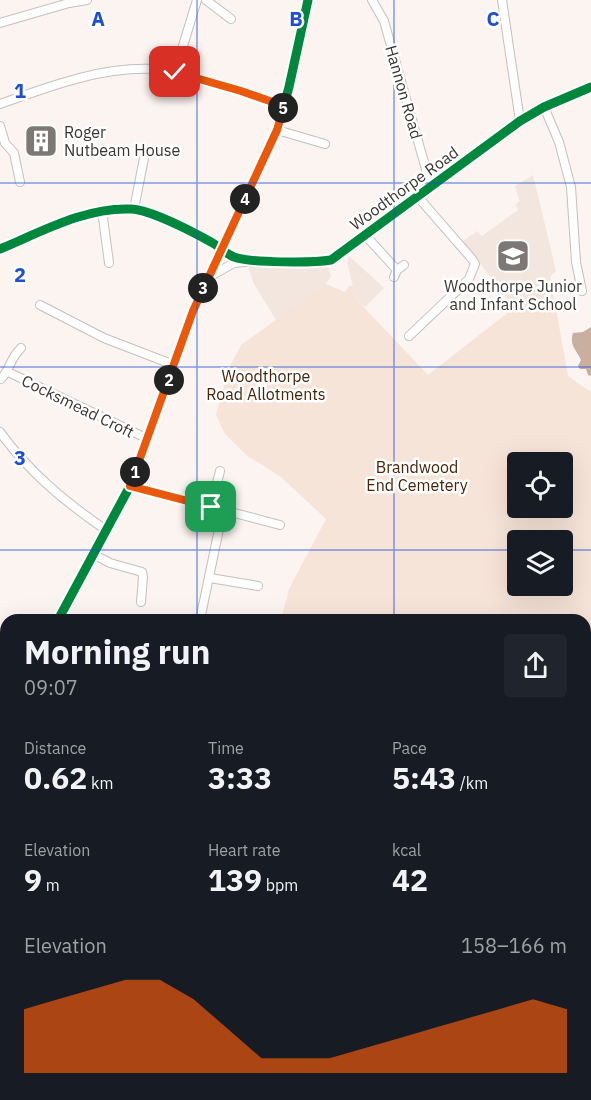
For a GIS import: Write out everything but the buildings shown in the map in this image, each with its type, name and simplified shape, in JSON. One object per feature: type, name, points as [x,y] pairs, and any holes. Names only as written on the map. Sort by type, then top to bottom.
[{"type":"street","points":[[0,23],[87,0]]},
{"type":"street","points":[[175,72],[197,0]]},
{"type":"street","points":[[206,0],[231,20]]},
{"type":"street","points":[[61,614],[130,486],[207,278],[277,130],[308,0]]},
{"type":"street","name":"Hannon Road","points":[[372,0],[384,21],[430,188]]},
{"type":"street","points":[[502,0],[520,121]]},
{"type":"street","points":[[0,104],[56,84],[98,74],[152,69],[175,72],[284,106]]},
{"type":"street","name":"Woodthorpe Road","points":[[207,278],[234,263],[330,260],[520,121],[544,107],[591,87]]},
{"type":"street","points":[[544,107],[560,142],[571,188],[576,262],[582,291]]},
{"type":"street","points":[[0,126],[5,143],[14,153],[20,182]]},
{"type":"street","points":[[277,130],[325,144]]},
{"type":"street","points":[[0,249],[85,214],[102,210],[134,209],[145,153]]},
{"type":"street","points":[[409,337],[469,279],[475,264],[418,197]]},
{"type":"street","name":"Woodthorpe Road","points":[[134,209],[154,215],[213,243],[235,257],[251,261]]},
{"type":"street","points":[[102,210],[109,264]]},
{"type":"street","points":[[365,235],[398,270]]},
{"type":"street","points":[[40,305],[104,338],[174,365]]},
{"type":"street","name":"Cocksmead Croft","points":[[1,379],[8,372],[11,358],[21,348]]},
{"type":"street","name":"Cocksmead Croft","points":[[8,372],[148,439]]},
{"type":"street","points":[[0,432],[31,470],[106,530]]},
{"type":"street","points":[[211,507],[220,471]]},
{"type":"street","points":[[130,486],[280,525]]},
{"type":"street","points":[[201,614],[223,510]]},
{"type":"street","points":[[93,554],[110,563],[143,568],[141,602]]},
{"type":"street","points":[[210,578],[258,586]]},
{"type":"shaded area","name":"Woodthorpe Junior and Infant School","points":[[533,175],[556,271],[514,308],[463,241],[477,231],[482,236],[518,210],[516,204],[520,201],[515,186]]},
{"type":"shaded area","points":[[349,256],[384,288],[365,307],[356,299],[347,262]]},
{"type":"shaded area","points":[[248,266],[328,266],[331,276],[315,294],[276,320],[254,284]]},
{"type":"shaded area","points":[[591,327],[591,376],[588,375],[586,369],[580,369],[578,366],[581,360],[572,341],[573,333],[583,332]]},
{"type":"green space","name":"Brandwood End Cemetery","points":[[550,275],[568,376],[591,392],[591,614],[282,614],[289,589],[326,519],[281,477],[246,455],[225,434],[216,415],[229,368],[241,345],[326,284],[345,292],[349,286],[353,286],[356,299],[428,375],[514,308]]},
{"type":"cycle path","points":[[61,614],[130,486],[193,311],[277,130],[308,0]]},
{"type":"cycle path","points":[[0,249],[80,216],[114,209],[131,209],[172,222],[234,257],[282,262],[331,260],[520,121],[544,107],[591,87]]},
{"type":"place","name":"Roger Nutbeam House","points":[[41,141]]},
{"type":"place","name":"Woodthorpe Junior and Infant School","points":[[513,256]]},
{"type":"route","points":[[175,72],[284,106],[277,130],[193,311],[130,486],[211,507]]},
{"type":"park label","name":"Woodthorpe Road Allotments","points":[[266,385]]}]
